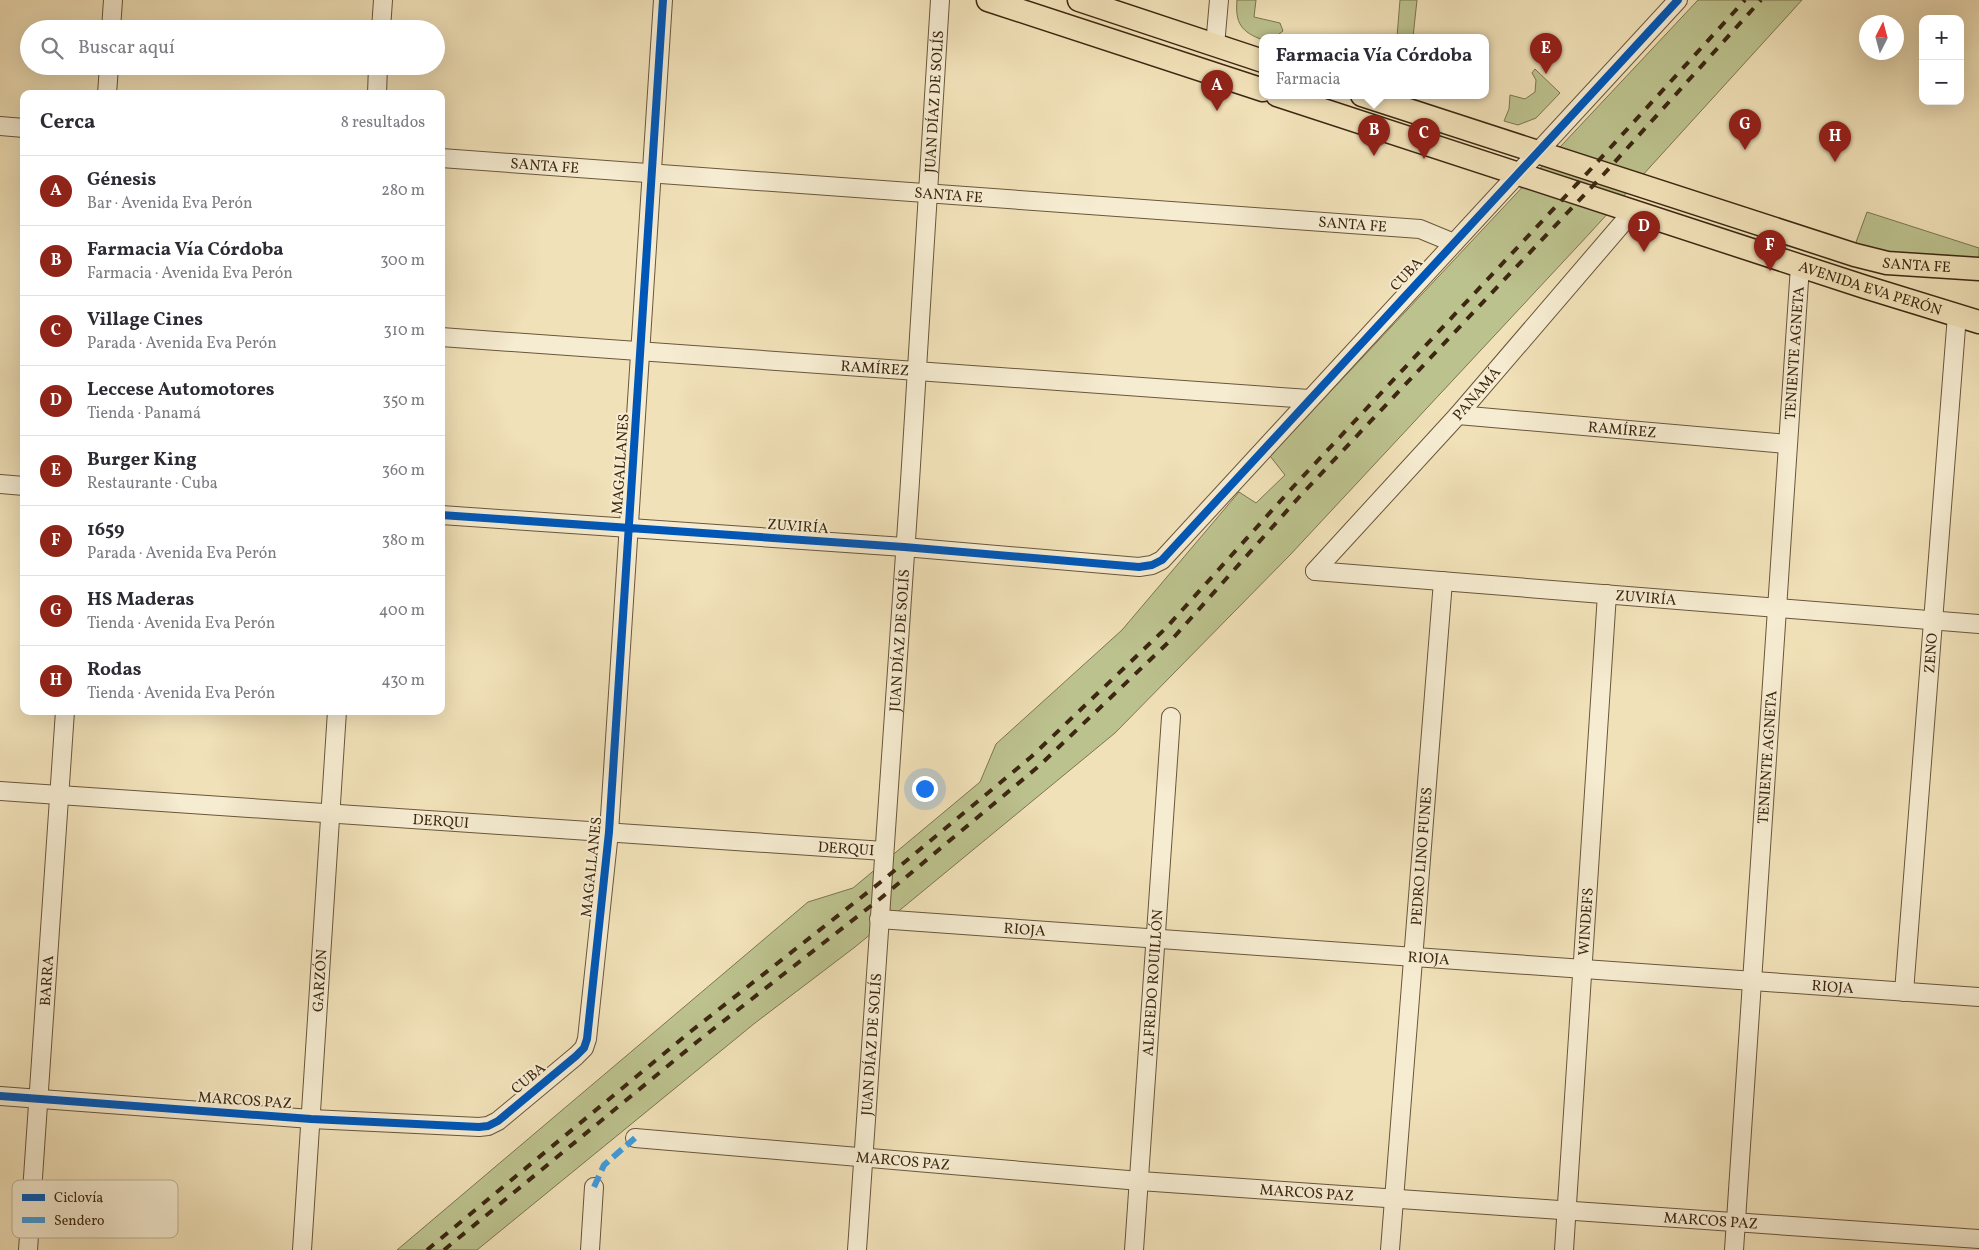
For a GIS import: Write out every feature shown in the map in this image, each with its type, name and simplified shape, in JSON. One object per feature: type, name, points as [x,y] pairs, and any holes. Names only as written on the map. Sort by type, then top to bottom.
[{"type":"main road","points":[[988,0],[1259,89]]},
{"type":"main road","points":[[1079,0],[1259,60]]},
{"type":"main road","name":"AVENIDA EVA PERÓN","points":[[1289,99],[1800,266],[1979,322]]},
{"type":"main road","name":"AVENIDA EVA PERÓN","points":[[1374,99],[1855,256]]},
{"type":"main road","name":"SANTA FE","points":[[1855,256],[1887,262],[1979,269]]},
{"type":"street","points":[[112,20],[113,0]]},
{"type":"street","points":[[382,20],[383,0]]},
{"type":"street","name":"MAGALLANES","points":[[584,1048],[587,1039],[609,832],[663,0]]},
{"type":"street","name":"JUAN DÍAZ DE SOLÍS","points":[[856,1250],[904,548],[918,371],[940,0]]},
{"type":"street","points":[[1216,46],[1219,0]]},
{"type":"street","name":"CUBA","points":[[1152,565],[1162,560],[1678,0]]},
{"type":"street","points":[[107,90],[108,75]]},
{"type":"street","points":[[377,90],[378,75]]},
{"type":"street","points":[[0,126],[20,128]]},
{"type":"street","name":"SANTA FE","points":[[445,158],[1420,229],[1454,243]]},
{"type":"street","name":"PANAMÁ","points":[[1315,571],[1458,415],[1633,211]]},
{"type":"street","name":"TENIENTE AGNETA","points":[[1734,1250],[1800,266]]},
{"type":"street","name":"ZENO","points":[[1904,992],[1957,315]]},
{"type":"street","name":"RAMÍREZ","points":[[445,337],[1309,399]]},
{"type":"street","name":"RAMÍREZ","points":[[1458,415],[1787,444]]},
{"type":"street","points":[[0,484],[20,486]]},
{"type":"street","name":"ZUVIRÍA","points":[[445,515],[1139,567],[1152,565]]},
{"type":"street","name":"ZUVIRÍA","points":[[1315,571],[1979,624]]},
{"type":"street","name":"PEDRO LINO FUNES","points":[[1390,1250],[1443,581]]},
{"type":"street","name":"WINDEFS","points":[[1564,1250],[1607,594]]},
{"type":"street","name":"BARRA","points":[[33,1180],[65,715]]},
{"type":"street","name":"GARZÓN","points":[[302,1250],[337,715]]},
{"type":"street","name":"ALFREDO ROUILLÓN","points":[[1134,1250],[1140,1181],[1154,938],[1171,717]]},
{"type":"street","name":"DERQUI","points":[[0,791],[884,851]]},
{"type":"street","name":"RIOJA","points":[[879,919],[1979,997]]},
{"type":"street","name":"CUBA","points":[[488,1126],[498,1121],[584,1048]]},
{"type":"street","name":"MARCOS PAZ","points":[[0,1096],[311,1119],[488,1126]]},
{"type":"street","name":"MARCOS PAZ","points":[[634,1138],[1140,1181],[1979,1239]]},
{"type":"street","points":[[590,1250],[594,1187]]},
{"type":"green space","points":[[1237,0],[1256,0],[1254,17],[1280,23],[1283,31],[1279,34],[1259,34],[1259,38],[1249,34],[1241,26],[1237,15]]},
{"type":"green space","points":[[1400,0],[1417,0],[1413,34],[1397,34]]},
{"type":"green space","points":[[1698,0],[1802,0],[1590,233],[1290,555],[1115,733],[855,947],[755,1023],[477,1250],[397,1250],[808,902],[853,888],[980,782],[996,744],[1122,630],[1239,492],[1256,503],[1285,475],[1270,456]]},
{"type":"green space","points":[[1535,69],[1560,93],[1536,118],[1518,125],[1504,121],[1509,109],[1510,95],[1525,99],[1535,92],[1536,80],[1532,73]]},
{"type":"green space","points":[[1867,212],[1979,248],[1979,260],[1881,252],[1855,245]]},
{"type":"railway","points":[[427,1250],[690,1032],[882,881],[1031,757],[1166,628],[1293,487],[1590,170],[1745,0]]},
{"type":"railway","points":[[444,1250],[698,1041],[881,898],[1039,766],[1175,636],[1301,495],[1603,175],[1761,0]]},
{"type":"marked path","points":[[594,1187],[604,1165],[635,1138]]},
{"type":"cycle path","points":[[0,1096],[311,1119],[479,1127],[488,1126],[498,1121],[584,1048],[587,1039],[609,832],[663,0]]},
{"type":"cycle path","points":[[445,515],[904,547],[1139,567],[1152,565],[1162,560],[1678,0]]},
{"type":"place","name":"Burger King","points":[[1546,74]]},
{"type":"place","name":"Génesis","points":[[1217,111]]},
{"type":"place","name":"HS Maderas","points":[[1745,150]]},
{"type":"place","name":"Farmacia Vía Córdoba","points":[[1374,156]]},
{"type":"place","name":"Village Cines","points":[[1424,159]]},
{"type":"place","name":"Rodas","points":[[1835,162]]},
{"type":"place","name":"Leccese Automotores","points":[[1644,252]]},
{"type":"place","name":"1659","points":[[1770,271]]}]
